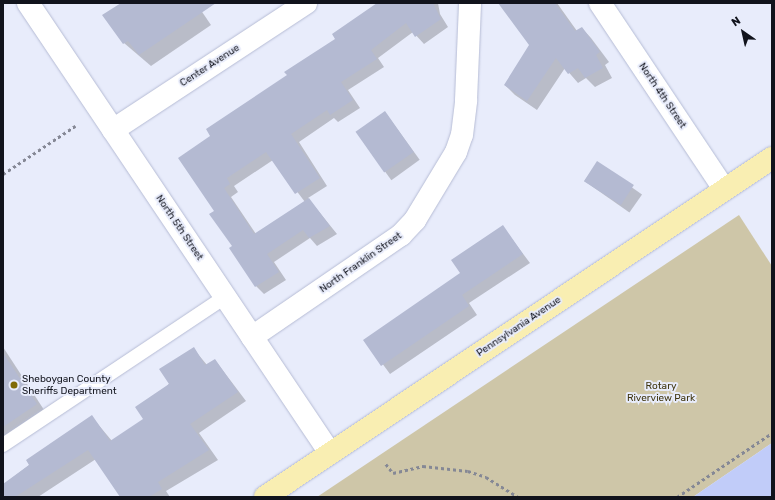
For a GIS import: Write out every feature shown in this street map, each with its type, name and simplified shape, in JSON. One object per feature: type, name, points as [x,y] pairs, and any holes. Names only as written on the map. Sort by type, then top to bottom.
[{"type":"street","name":"North 5th Street","points":[[28,3],[330,453]]},
{"type":"street","name":"Center Avenue","points":[[113,130],[306,3]]},
{"type":"street","name":"North Franklin Street","points":[[252,338],[401,235],[416,220],[452,159],[462,135],[466,100],[470,3]]},
{"type":"street","name":"North 4th Street","points":[[600,3],[724,189]]},
{"type":"street","name":"Pennsylvania Avenue","points":[[265,497],[772,158]]},
{"type":"lane","points":[[3,446],[225,297]]},
{"type":"path","points":[[3,174],[75,126]]},
{"type":"path","points":[[677,497],[772,434]]},
{"type":"path","points":[[386,464],[393,473],[423,466],[468,471],[486,477],[518,497]]},
{"type":"green space","name":"Rotary Riverview Park","points":[[739,215],[772,266],[772,443],[693,497],[317,497]]},
{"type":"water","points":[[772,443],[772,497],[693,497]]},
{"type":"building","points":[[121,3],[216,3],[139,55],[128,41],[123,44],[102,15]]},
{"type":"building","points":[[377,3],[433,3],[441,19],[415,37],[406,23],[371,50],[377,59],[341,82],[353,100],[330,115],[327,110],[291,134],[320,178],[295,194],[266,152],[227,178],[230,184],[224,188],[254,234],[309,198],[330,226],[309,238],[303,230],[267,254],[279,272],[255,287],[229,248],[232,246],[209,214],[214,211],[178,158],[210,136],[206,129],[287,75],[284,72],[335,39],[332,34]]},
{"type":"building","points":[[498,3],[555,3],[575,31],[582,27],[600,52],[596,55],[603,68],[585,78],[578,68],[568,74],[556,58],[527,101],[504,85],[529,45]]},
{"type":"building","points":[[385,111],[414,152],[384,173],[356,132]]},
{"type":"building","points":[[597,161],[634,185],[621,205],[584,181]]},
{"type":"building","points":[[503,225],[523,254],[462,295],[469,306],[381,366],[363,340],[460,273],[451,260]]},
{"type":"building","points":[[194,347],[205,365],[215,359],[238,392],[190,424],[209,450],[158,482],[162,489],[149,497],[120,497],[88,450],[15,497],[3,497],[3,484],[29,465],[26,460],[92,415],[110,441],[143,419],[135,407],[169,384],[159,369]]},
{"type":"building","name":"Sheboygan County Sheriffs Department","points":[[3,353],[37,404],[3,427]]},
{"type":"place","name":"Sheboygan County Sheriffs Department","points":[[14,385]]}]
